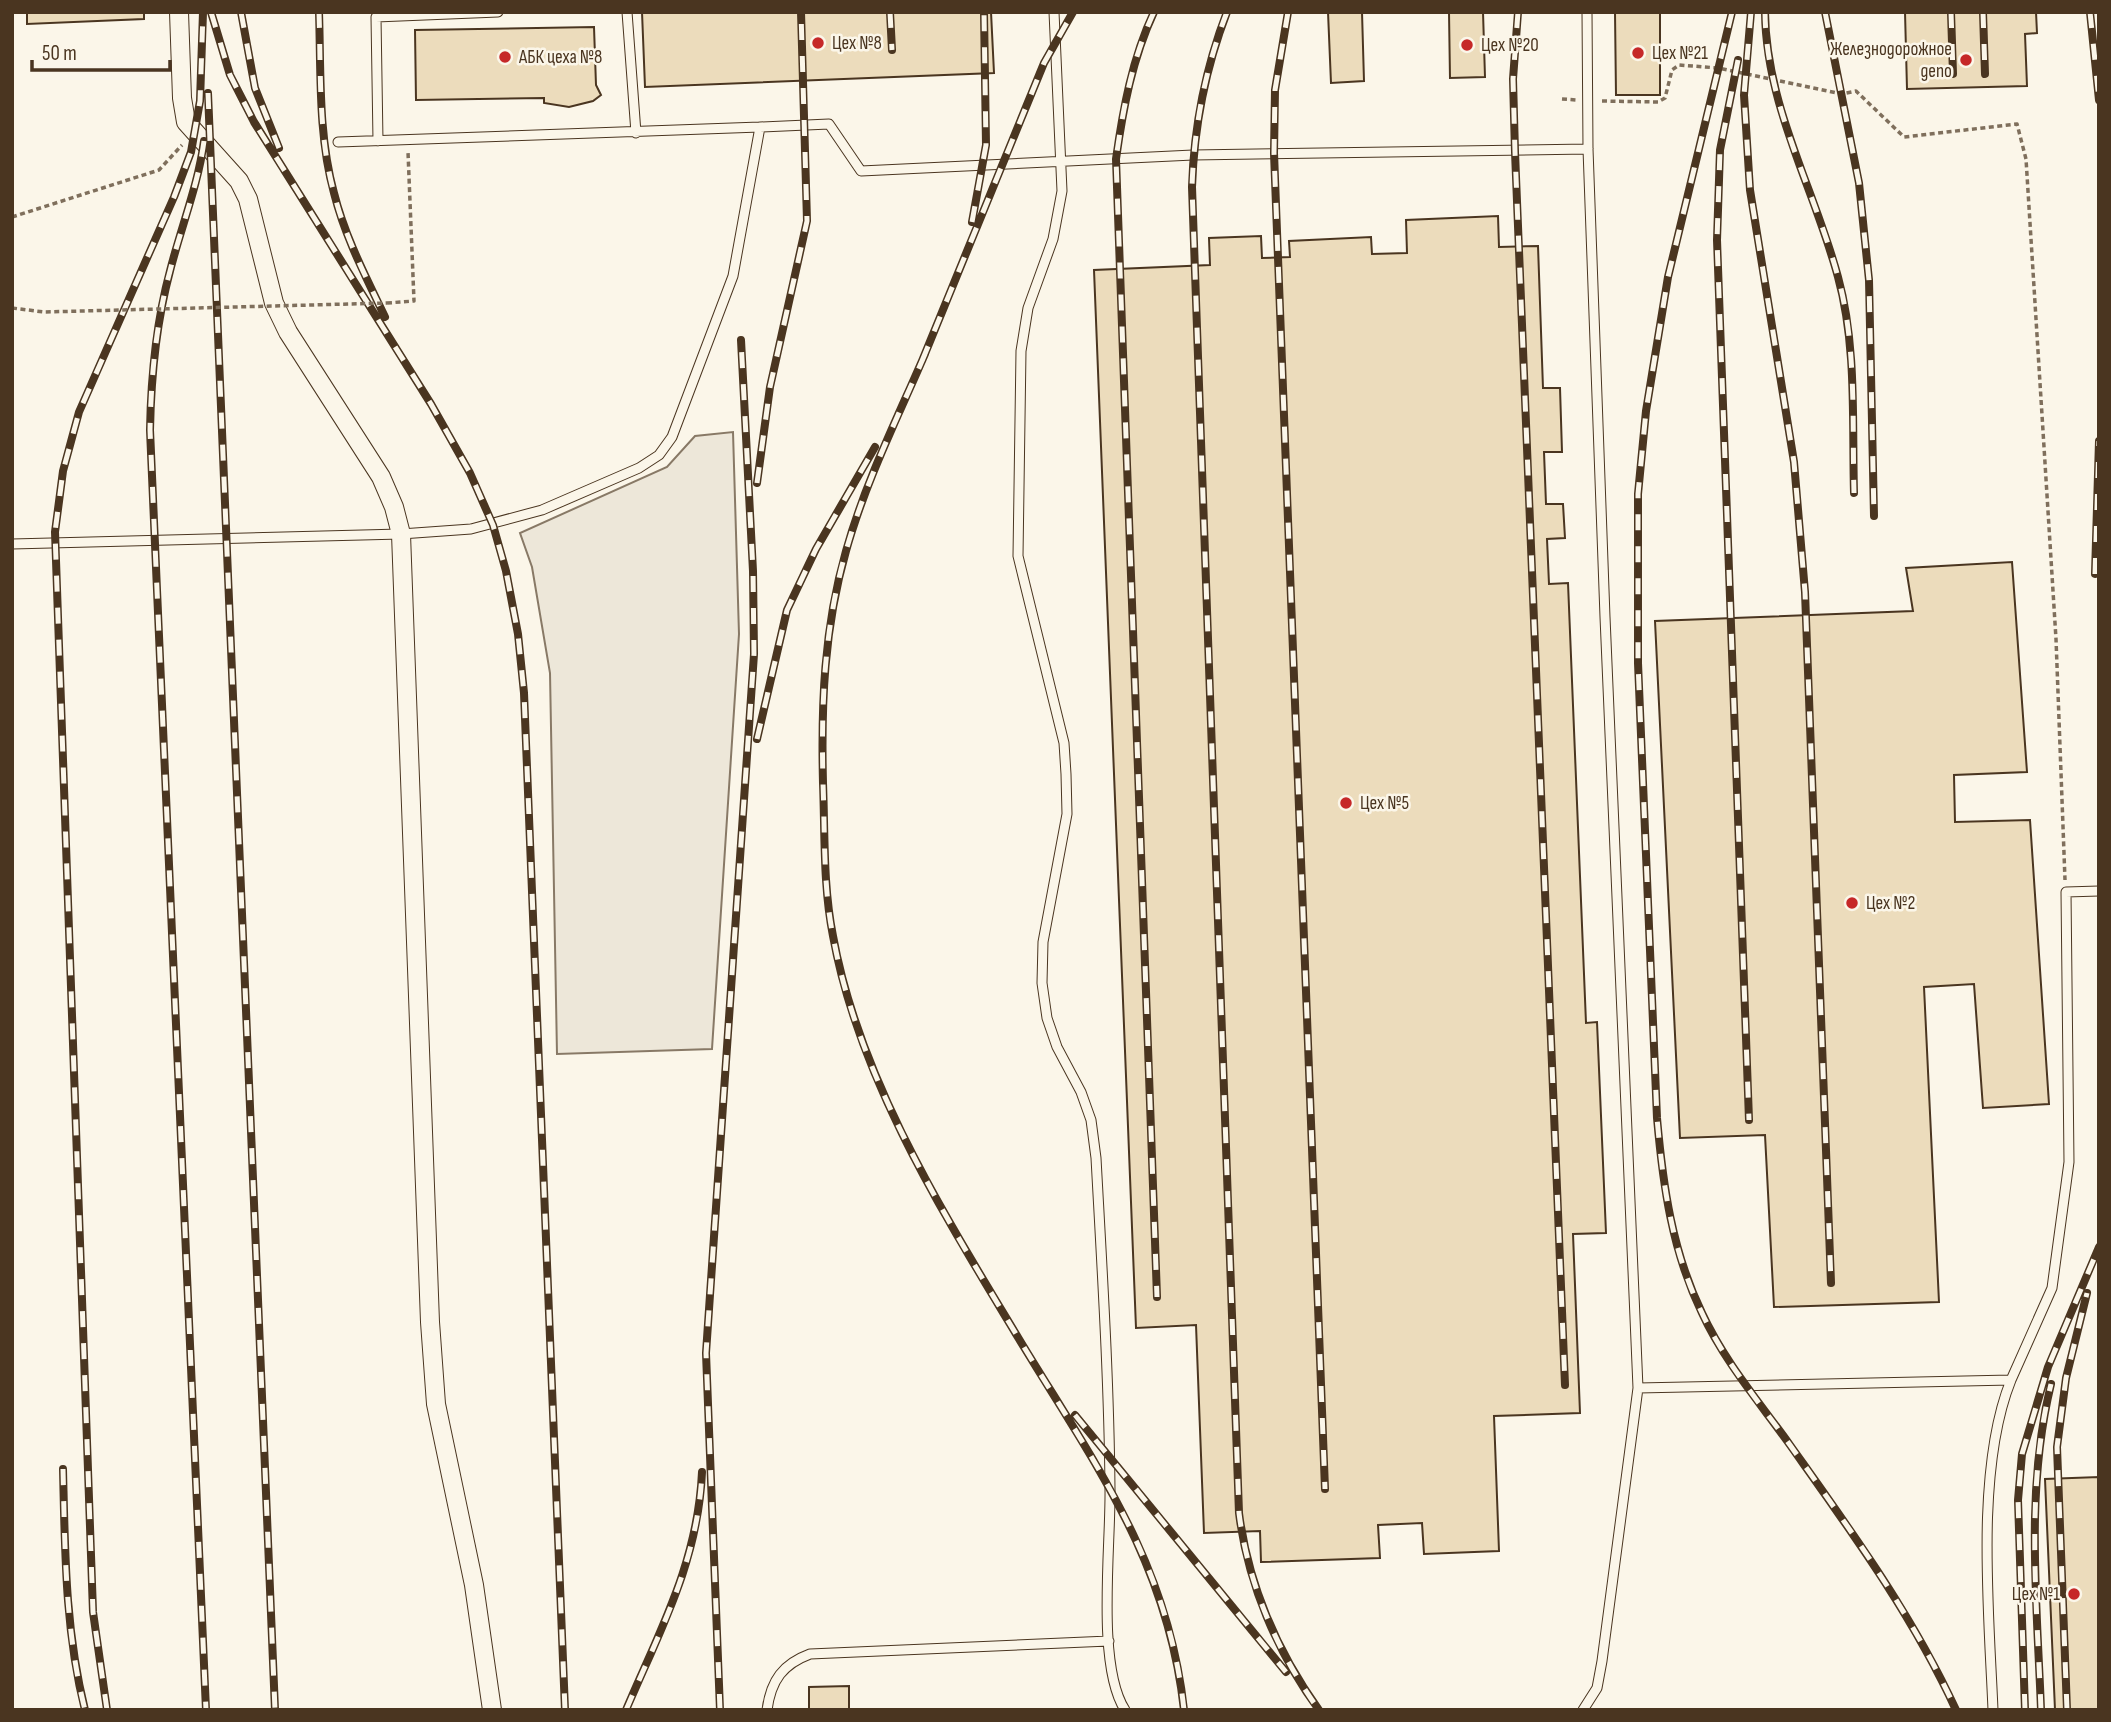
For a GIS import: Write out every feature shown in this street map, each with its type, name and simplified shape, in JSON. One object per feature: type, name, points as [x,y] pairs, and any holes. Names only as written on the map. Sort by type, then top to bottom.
[{"type":"street","points":[[179,12],[182,99],[186,122],[239,181],[248,199],[274,303],[288,332],[381,477],[394,506],[401,534],[435,1393],[474,1585],[492,1710]]},
{"type":"lane","points":[[378,141],[376,18],[498,12]]},
{"type":"lane","points":[[627,12],[636,133]]},
{"type":"lane","points":[[1054,12],[1062,191],[1053,239],[1028,308],[1021,351],[1018,556],[1064,753],[1067,814],[1043,942],[1042,983],[1047,1018],[1057,1047],[1081,1092],[1091,1120],[1096,1158],[1110,1489],[1109,1641],[1112,1685],[1125,1710]]},
{"type":"lane","points":[[1583,1710],[1597,1688],[1602,1661],[1638,1388],[1588,149],[1587,12]]},
{"type":"lane","points":[[338,142],[829,124],[861,171],[1193,155],[1588,149]]},
{"type":"lane","points":[[12,544],[447,532],[520,518],[639,468],[659,455],[672,437],[733,276],[761,127]]},
{"type":"lane","points":[[1993,1710],[1989,1500],[1996,1423],[2011,1380],[2052,1288],[2069,1162],[2066,892],[2099,891]]},
{"type":"lane","points":[[1638,1388],[2011,1380]]},
{"type":"lane","points":[[767,1710],[772,1687],[780,1672],[794,1660],[810,1654],[1109,1641]]},
{"type":"path","points":[[1562,99],[1658,102],[1665,98],[1672,70],[1679,65],[1718,68],[1842,94],[1856,91],[1904,137],[2017,124],[2026,159],[2030,214],[2056,639],[2066,892]]},
{"type":"path","points":[[12,308],[44,312],[414,301],[407,140]]},
{"type":"path","points":[[12,217],[159,170],[181,145]]},
{"type":"shaded area","points":[[733,432],[739,634],[712,1049],[557,1054],[550,673],[532,567],[520,533],[667,467],[695,436]]},
{"type":"building","points":[[27,12],[144,12],[144,19],[27,24]]},
{"type":"building","name":"Цех №8","points":[[642,12],[991,12],[994,73],[645,87]]},
{"type":"building","points":[[1328,12],[1362,12],[1364,81],[1331,83]]},
{"type":"building","name":"Цех №20","points":[[1449,12],[1483,12],[1485,77],[1450,78]]},
{"type":"building","name":"Цех №21","points":[[1615,12],[1660,12],[1660,95],[1616,95]]},
{"type":"building","name":"Железнодорожное депо","points":[[1905,12],[2036,12],[2037,33],[2025,34],[2027,86],[1907,89]]},
{"type":"building","name":"АБК цеха №8","points":[[594,27],[596,85],[601,95],[593,101],[569,107],[544,103],[544,98],[416,100],[415,30]]},
{"type":"building","name":"Цех №5","points":[[1498,216],[1499,247],[1538,246],[1543,388],[1560,388],[1562,452],[1544,452],[1546,504],[1563,504],[1565,538],[1547,539],[1549,584],[1568,583],[1586,1023],[1597,1022],[1606,1233],[1573,1234],[1580,1413],[1494,1416],[1499,1551],[1424,1554],[1422,1523],[1378,1525],[1380,1558],[1261,1562],[1260,1531],[1204,1533],[1196,1325],[1136,1328],[1094,270],[1210,265],[1209,238],[1261,236],[1262,258],[1290,257],[1289,241],[1371,237],[1372,254],[1407,253],[1406,220]]},
{"type":"building","name":"Цех №2","points":[[2012,562],[2027,772],[1954,775],[1955,822],[2030,820],[2049,1104],[1983,1108],[1974,984],[1924,987],[1939,1302],[1774,1307],[1765,1135],[1680,1138],[1655,621],[1913,611],[1906,568]]},
{"type":"building","name":"Цех №1","points":[[2099,1477],[2099,1710],[2055,1710],[2045,1479]]},
{"type":"building","points":[[849,1686],[849,1710],[809,1710],[809,1687]]},
{"type":"railway","points":[[107,1710],[93,1612],[55,532],[63,471],[79,412],[174,197],[191,152],[200,101],[203,12]]},
{"type":"railway","points":[[211,12],[230,75],[254,122],[431,404],[470,473],[493,525],[506,571],[518,634],[524,693],[565,1710]]},
{"type":"railway","points":[[241,12],[255,88],[279,148]]},
{"type":"railway","points":[[319,12],[321,103],[329,171],[350,241],[385,317]]},
{"type":"railway","points":[[757,483],[770,387],[807,221],[801,12]]},
{"type":"railway","points":[[890,12],[892,50]]},
{"type":"railway","points":[[972,222],[986,145],[984,12]]},
{"type":"railway","points":[[922,361],[1044,63],[1073,12]]},
{"type":"railway","points":[[1154,12],[1129,84],[1116,159],[1157,1297]]},
{"type":"railway","points":[[1227,12],[1202,98],[1192,187],[1239,1513],[1249,1566],[1267,1616],[1290,1665],[1319,1710]]},
{"type":"railway","points":[[1288,12],[1275,90],[1274,153],[1325,1489]]},
{"type":"railway","points":[[1518,12],[1513,79],[1515,152],[1565,1385]]},
{"type":"railway","points":[[1732,12],[1668,277],[1646,411],[1638,494],[1638,663],[1657,1118],[1662,1168],[1670,1218],[1683,1266],[1711,1331],[1743,1381],[1858,1541],[1920,1640],[1956,1710]]},
{"type":"railway","points":[[1751,12],[1744,95],[1750,190],[1794,462],[1805,592],[1831,1283]]},
{"type":"railway","points":[[1765,12],[1773,81],[1828,244],[1844,303],[1851,357],[1854,493]]},
{"type":"railway","points":[[1825,12],[1859,183],[1869,280],[1874,516]]},
{"type":"railway","points":[[1951,12],[1953,74]]},
{"type":"railway","points":[[1983,12],[1985,74]]},
{"type":"railway","points":[[2090,12],[2099,100]]},
{"type":"railway","points":[[1738,60],[1720,150],[1717,240],[1749,1120]]},
{"type":"railway","points":[[208,93],[275,1710]]},
{"type":"railway","points":[[204,141],[198,174],[161,310],[153,370],[150,430],[206,1710]]},
{"type":"railway","points":[[720,1710],[706,1353],[754,654],[753,571],[741,340]]},
{"type":"railway","points":[[925,354],[862,501],[846,551],[833,609],[826,666],[823,754],[826,879],[833,936],[845,990],[863,1042],[908,1145],[962,1244],[1100,1472],[1145,1560],[1162,1607],[1175,1656],[1184,1710]]},
{"type":"railway","points":[[2095,574],[2099,441]]},
{"type":"railway","points":[[757,739],[787,610],[816,549],[875,447]]},
{"type":"railway","points":[[2025,1710],[2018,1500],[2022,1454],[2048,1367],[2099,1247]]},
{"type":"railway","points":[[2067,1710],[2057,1447],[2066,1378],[2087,1293]]},
{"type":"railway","points":[[2041,1710],[2035,1505],[2043,1424],[2051,1384]]},
{"type":"railway","points":[[1075,1415],[1286,1672]]},
{"type":"railway","points":[[63,1469],[70,1620],[85,1710]]},
{"type":"railway","points":[[626,1710],[664,1623],[685,1566],[699,1505],[702,1472]]},
{"type":"place","name":"Цех №8","points":[[818,43]]},
{"type":"place","name":"Цех №20","points":[[1467,45]]},
{"type":"place","name":"Цех №21","points":[[1638,53]]},
{"type":"place","name":"АБК цеха №8","points":[[505,57]]},
{"type":"place","name":"Железнодорожное депо","points":[[1966,60]]},
{"type":"place","name":"Цех №5","points":[[1346,803]]},
{"type":"place","name":"Цех №2","points":[[1852,903]]},
{"type":"place","name":"Цех №1","points":[[2074,1594]]}]
